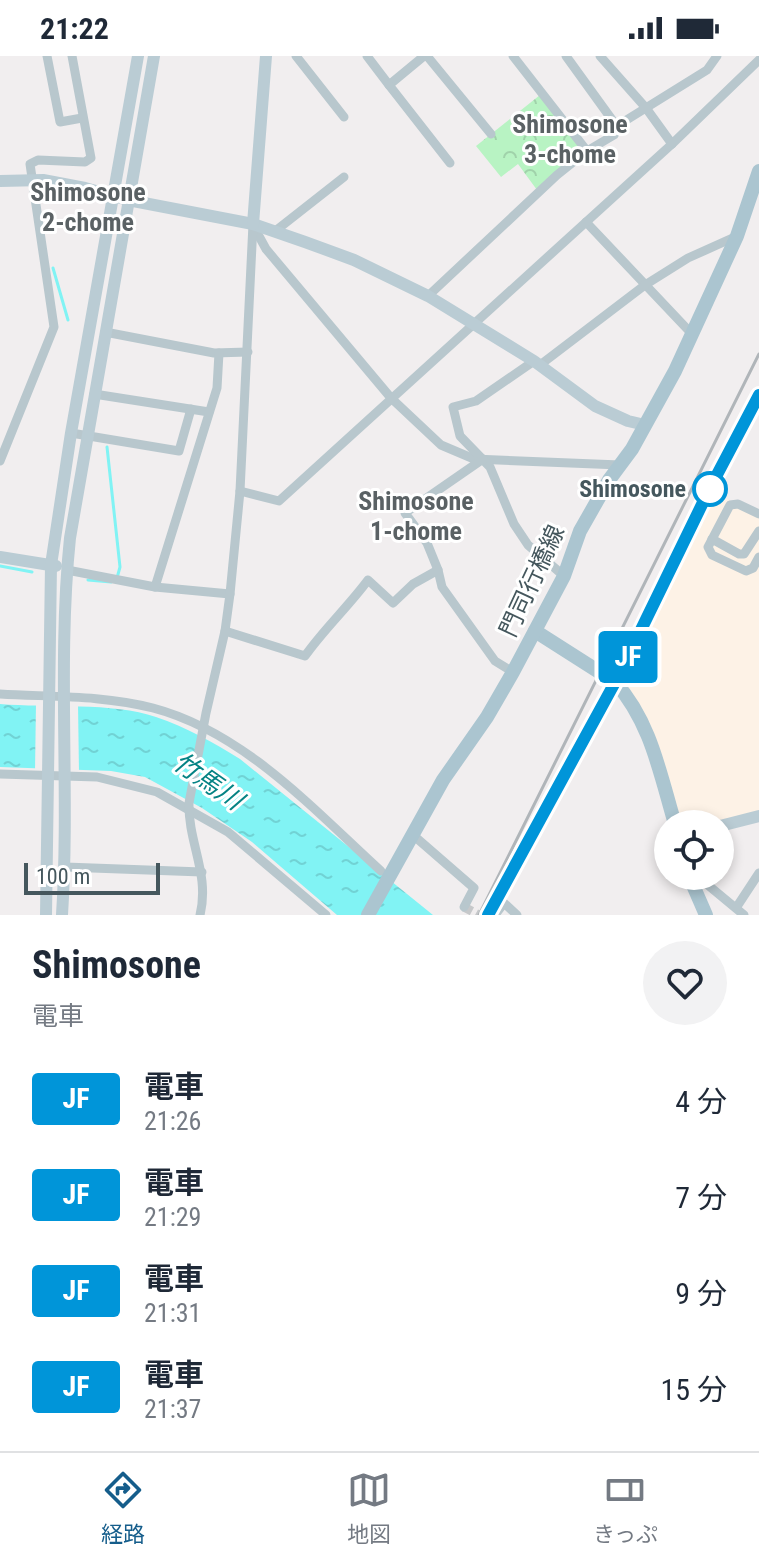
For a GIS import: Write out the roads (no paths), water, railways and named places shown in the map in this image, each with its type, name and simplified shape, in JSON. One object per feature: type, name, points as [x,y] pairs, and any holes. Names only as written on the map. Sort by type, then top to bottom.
[{"type":"main road","name":"門司行橋線","points":[[368,915],[443,780],[487,717],[513,672],[564,576],[580,531],[675,371],[737,236],[759,171]]},
{"type":"main road","points":[[535,631],[615,682],[625,693],[648,736],[671,810]]},
{"type":"main road","points":[[695,890],[706,915]]},
{"type":"street","points":[[47,56],[60,122],[82,118]]},
{"type":"street","points":[[0,461],[54,327],[30,164],[33,161],[85,162],[90,160],[91,155],[72,56]]},
{"type":"street","points":[[46,915],[51,565],[71,433],[138,56]]},
{"type":"street","points":[[62,915],[67,570],[74,505],[154,56]]},
{"type":"street","points":[[200,915],[204,897],[202,872],[189,807],[230,594],[240,491],[253,224],[266,56]]},
{"type":"street","points":[[296,56],[344,117]]},
{"type":"street","points":[[367,56],[450,163]]},
{"type":"street","points":[[513,56],[587,151]]},
{"type":"street","points":[[566,56],[618,128]]},
{"type":"street","points":[[600,56],[646,108],[672,144]]},
{"type":"street","points":[[389,85],[419,58],[491,134]]},
{"type":"street","points":[[428,296],[557,175],[646,108],[707,70],[712,58]]},
{"type":"street","points":[[240,491],[279,501],[672,144],[759,60]]},
{"type":"street","points":[[274,232],[344,177]]},
{"type":"street","points":[[0,181],[32,179],[253,224],[354,260],[428,296],[474,323],[537,363],[595,406],[645,425]]},
{"type":"street","points":[[586,222],[691,333]]},
{"type":"street","points":[[253,224],[266,249],[391,398],[441,445],[474,459],[620,465]]},
{"type":"street","points":[[564,576],[528,545],[514,524],[490,467],[460,436],[453,407],[476,401],[537,363],[645,285],[688,258],[737,236]]},
{"type":"street","points":[[105,332],[219,353],[248,352]]},
{"type":"street","points":[[155,587],[217,388],[219,353]]},
{"type":"street","points":[[94,394],[209,412]]},
{"type":"street","points":[[71,433],[179,451],[191,409]]},
{"type":"street","points":[[483,459],[405,513],[427,543],[442,587],[495,661],[513,672]]},
{"type":"street","points":[[759,514],[738,504],[730,505],[708,547],[712,555],[743,570],[753,568],[759,557]]},
{"type":"street","points":[[712,539],[742,555],[749,550],[759,531]]},
{"type":"street","points":[[0,557],[155,587],[230,594]]},
{"type":"street","points":[[225,631],[305,656],[368,580],[393,603],[413,584],[438,570]]},
{"type":"street","points":[[0,694],[155,708],[231,743],[292,789],[381,871]]},
{"type":"street","points":[[0,774],[97,777],[136,785],[177,801],[228,832],[326,915]]},
{"type":"street","points":[[734,822],[759,816]]},
{"type":"street","points":[[413,835],[474,888],[464,907]]},
{"type":"street","points":[[65,867],[202,872]]},
{"type":"street","points":[[714,890],[740,911],[759,873]]},
{"type":"street","points":[[495,915],[504,903],[517,915]]},
{"type":"water","name":"竹馬川","points":[[0,704],[120,709],[156,717],[189,730],[240,759],[433,915],[337,915],[252,842],[202,808],[145,777],[111,771],[0,767]]},
{"type":"waterway","points":[[53,268],[68,320]]},
{"type":"waterway","points":[[107,447],[120,567],[117,578]]},
{"type":"waterway","points":[[0,566],[32,572]]},
{"type":"waterway","points":[[88,580],[111,582]]},
{"type":"tunnel","points":[[464,907],[479,915]]},
{"type":"railway","points":[[479,915],[759,354]]},
{"type":"railway","points":[[539,821],[619,675],[759,395]]},
{"type":"train","name":"JF","points":[[488,915],[619,675],[759,395]]},
{"type":"place","name":"Shimosone","points":[[710,489]]},
{"type":"district","name":"Shimosone 3-chome","points":[[570,139]]},
{"type":"district","name":"Shimosone 2-chome","points":[[88,207]]},
{"type":"district","name":"Shimosone 1-chome","points":[[416,516]]}]
